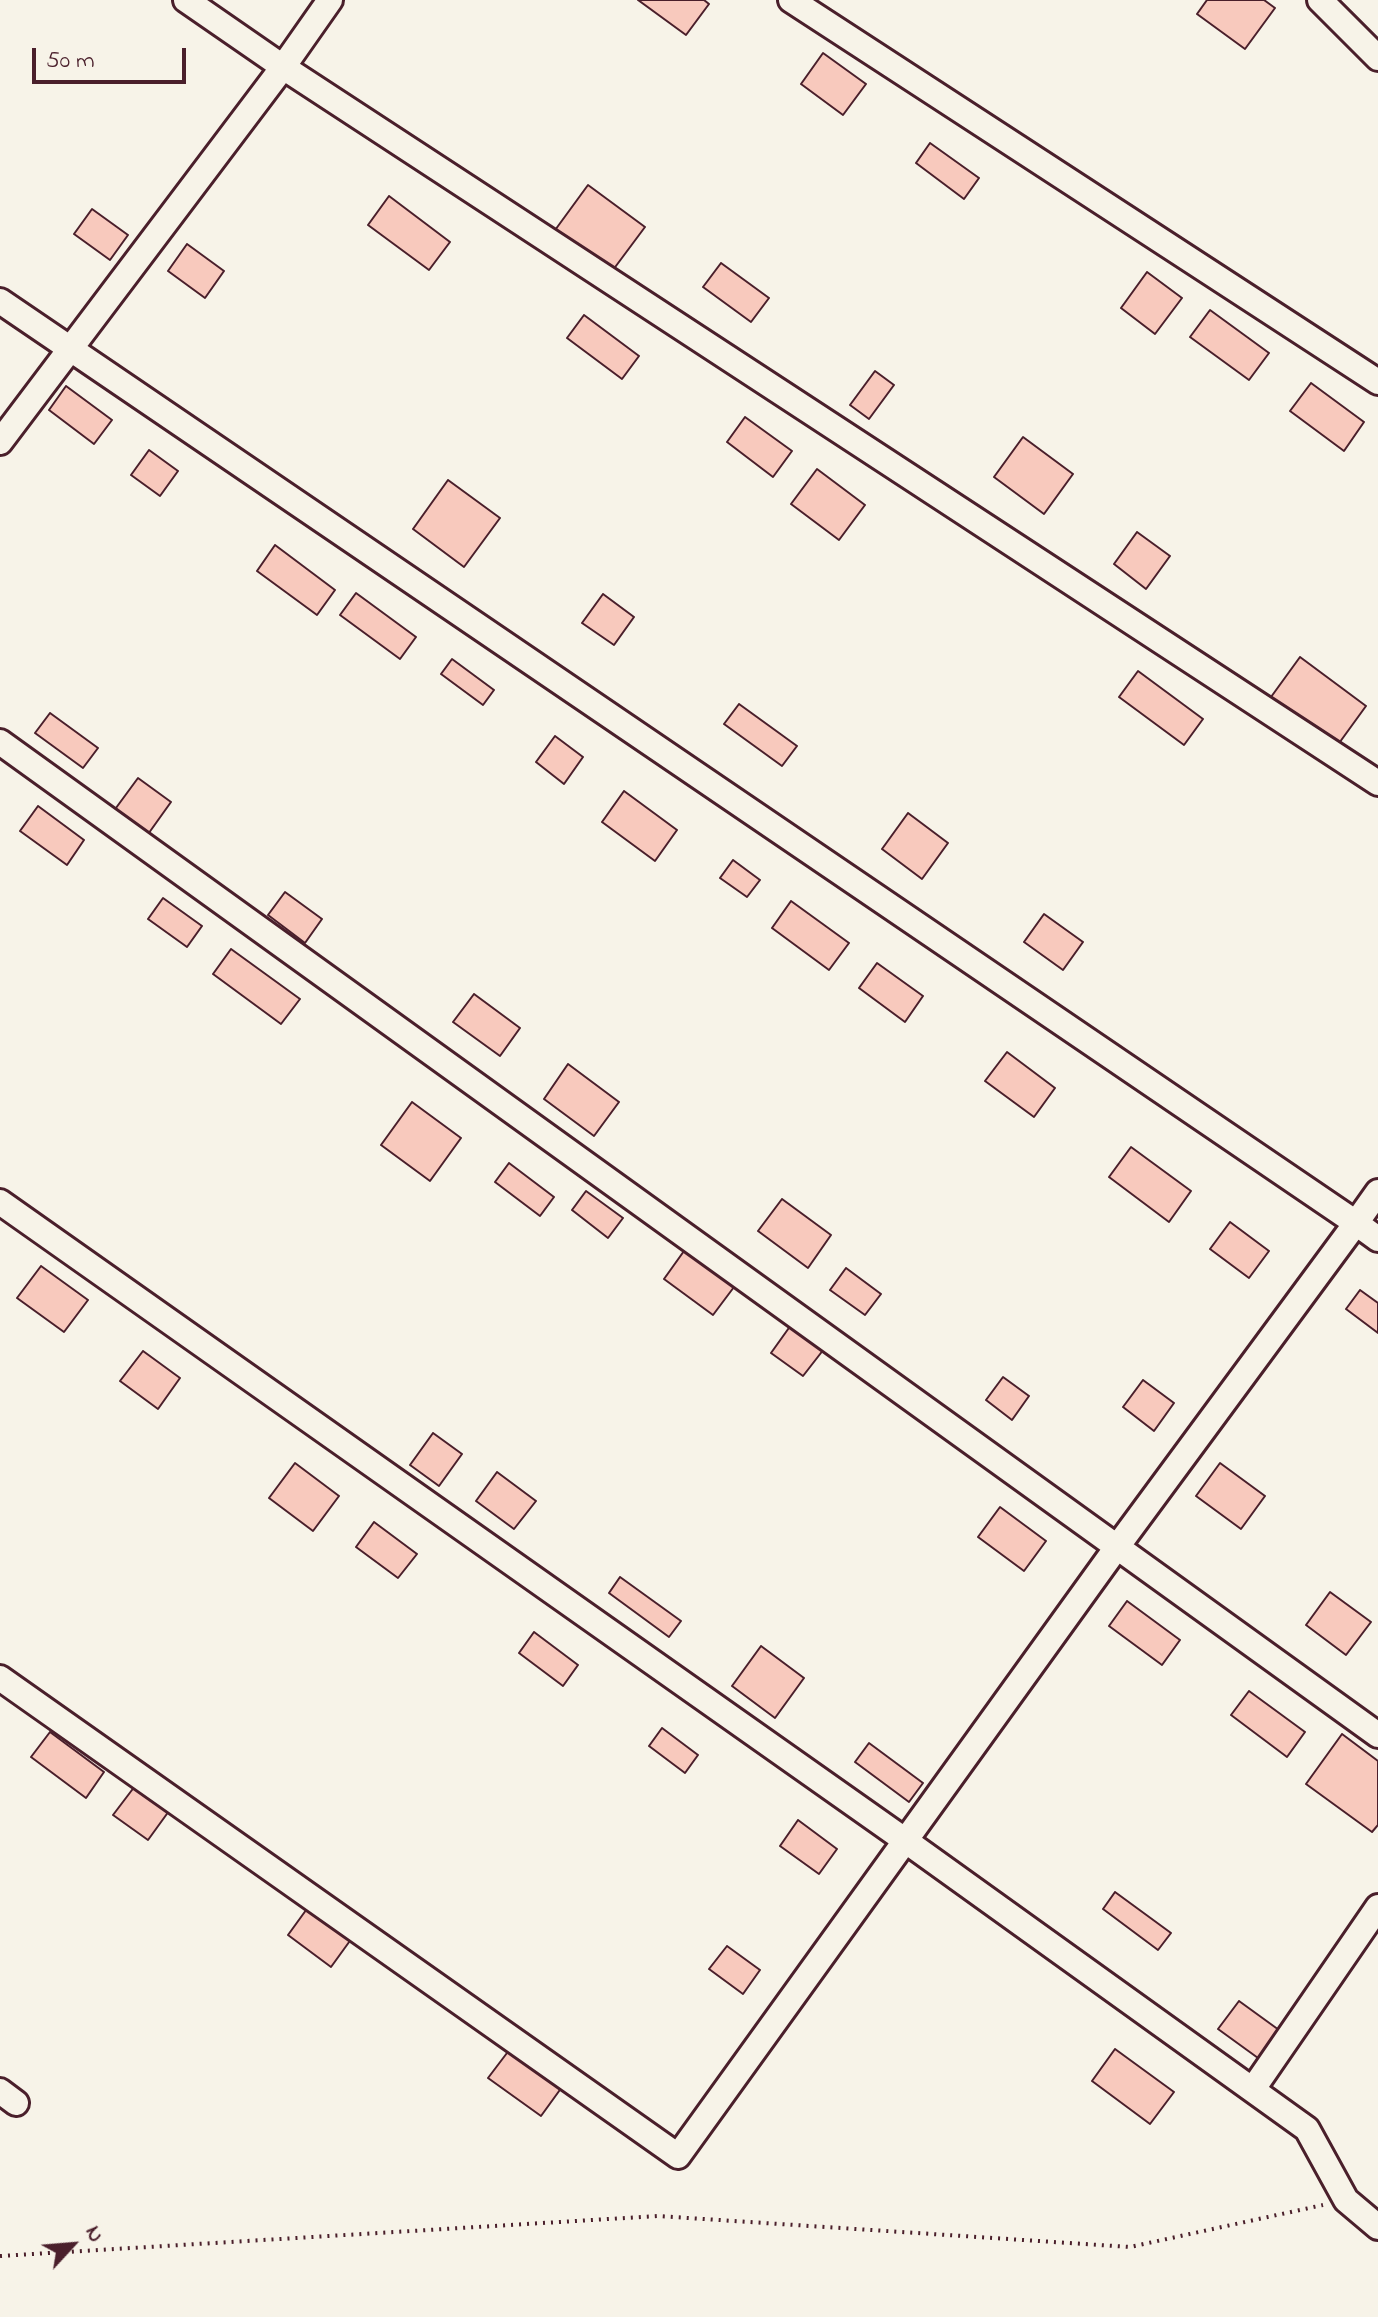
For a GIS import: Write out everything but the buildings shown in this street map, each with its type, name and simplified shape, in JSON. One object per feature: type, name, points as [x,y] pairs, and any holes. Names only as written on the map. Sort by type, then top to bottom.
[{"type":"street","points":[[186,0],[283,67],[1378,783]]},
{"type":"street","points":[[0,442],[283,67],[330,0]]},
{"type":"street","points":[[791,0],[1378,382]]},
{"type":"street","points":[[1320,0],[1378,58]]},
{"type":"street","points":[[0,301],[1378,1239]]},
{"type":"street","points":[[0,742],[1378,1735]]},
{"type":"street","points":[[0,1678],[678,2156],[1117,1547],[1378,1192]]},
{"type":"street","points":[[0,1202],[906,1841],[1307,2129],[1346,2200],[1378,2227]]},
{"type":"street","points":[[1253,2089],[1378,1907]]},
{"type":"path","points":[[0,2256],[658,2216],[1130,2247],[1346,2200]]}]
